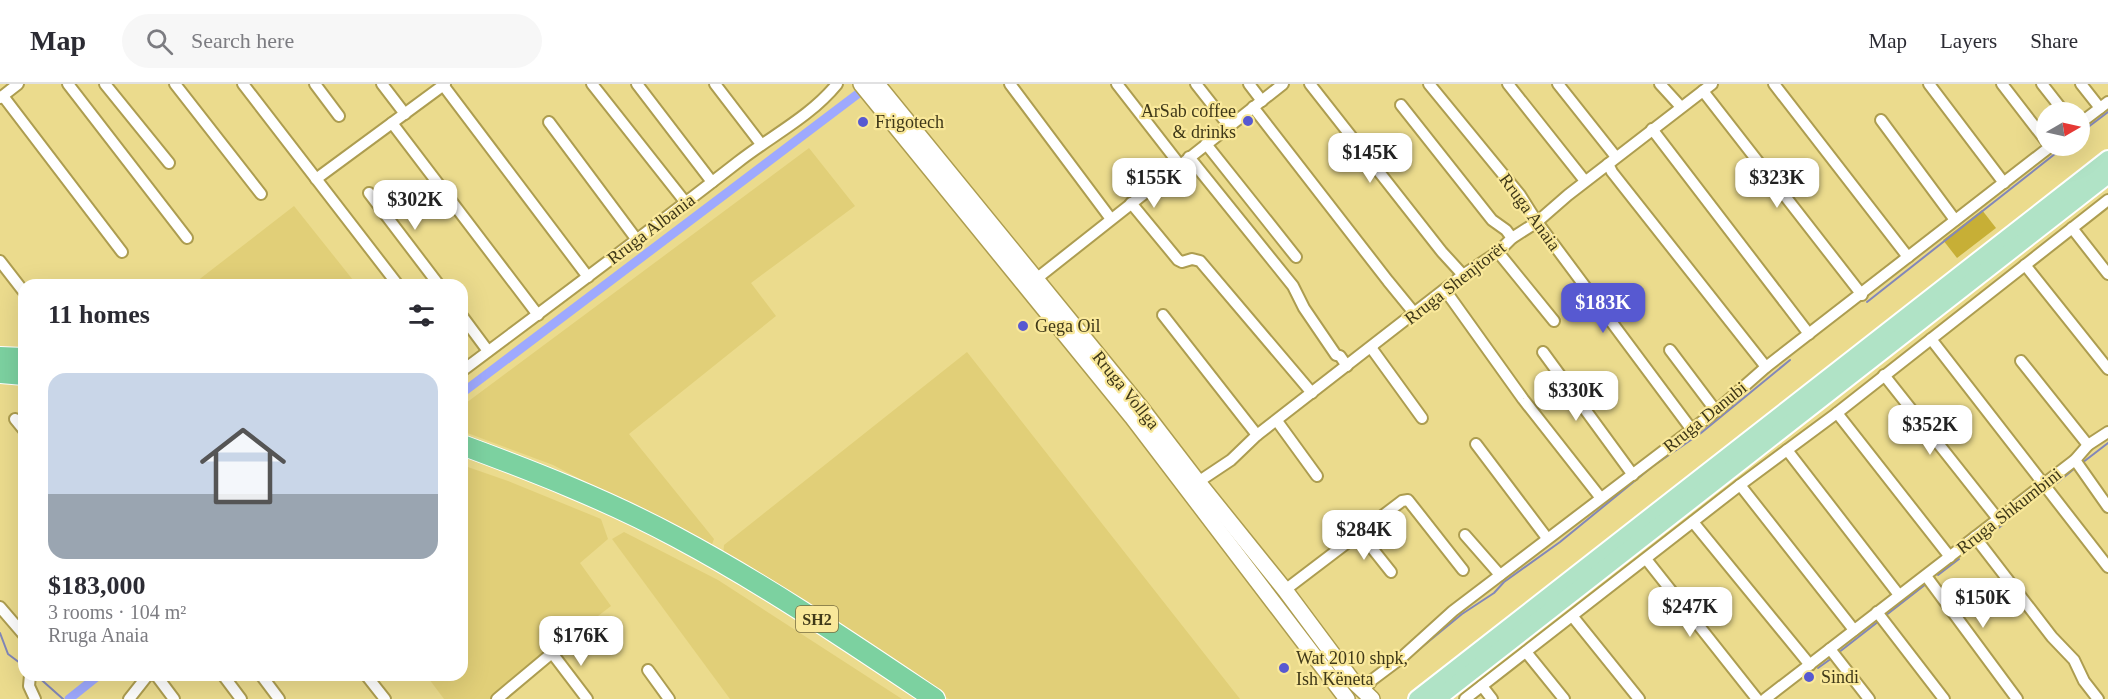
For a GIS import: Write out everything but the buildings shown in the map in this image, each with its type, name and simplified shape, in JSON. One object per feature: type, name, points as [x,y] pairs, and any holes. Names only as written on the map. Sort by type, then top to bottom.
[{"type":"highway","points":[[0,357],[18,358]]},
{"type":"highway","points":[[0,373],[18,374]]},
{"type":"highway","name":"SH2","points":[[468,447],[568,486],[674,536],[782,597],[935,699]]},
{"type":"highway","name":"SH2","points":[[468,461],[554,492],[669,546],[780,609],[916,699]]},
{"type":"main road","name":"Rruga Vollga","points":[[877,88],[1031,283],[1347,699]]},
{"type":"main road","points":[[1417,699],[2108,159]]},
{"type":"main road","points":[[1437,699],[2108,175]]},
{"type":"main road","name":"Rruga Vollga","points":[[1031,283],[1142,409],[1285,590],[1352,680],[1368,696]]},
{"type":"street","points":[[18,84],[2,97],[122,252]]},
{"type":"street","points":[[68,84],[187,238]]},
{"type":"street","points":[[105,84],[169,163]]},
{"type":"street","points":[[175,84],[261,194]]},
{"type":"street","points":[[243,84],[393,279]]},
{"type":"street","points":[[315,84],[339,116]]},
{"type":"street","points":[[382,84],[405,114]]},
{"type":"street","points":[[316,179],[444,84],[588,277]]},
{"type":"street","points":[[592,84],[686,203]]},
{"type":"street","points":[[638,84],[712,182]]},
{"type":"street","points":[[715,84],[761,144]]},
{"type":"street","name":"Rruga Albania","points":[[468,366],[638,240],[761,144],[812,110],[837,84]]},
{"type":"street","points":[[1010,84],[1111,219]]},
{"type":"street","points":[[1117,84],[1180,165]]},
{"type":"street","points":[[1196,84],[1229,126]]},
{"type":"street","points":[[1249,84],[1257,104],[1415,314]]},
{"type":"street","points":[[1031,283],[1282,84]]},
{"type":"street","points":[[1310,84],[1442,252],[1463,275]]},
{"type":"street","name":"Rruga Anaia","points":[[1429,84],[1520,195],[1537,222],[1692,430]]},
{"type":"street","points":[[1508,84],[1585,181]]},
{"type":"street","points":[[1558,84],[1612,161],[1612,172],[1766,368]]},
{"type":"street","points":[[1660,84],[1681,107]]},
{"type":"street","points":[[1774,84],[1908,257]]},
{"type":"street","points":[[1929,84],[2004,183]]},
{"type":"street","points":[[2002,84],[2036,128]]},
{"type":"street","points":[[2042,84],[2056,102]]},
{"type":"street","points":[[2081,84],[2104,105],[2090,116]]},
{"type":"street","points":[[1708,87],[1862,295]]},
{"type":"street","name":"Rruga Shenjtorët","points":[[1198,482],[1231,460],[1257,435],[1463,275],[1537,222],[1585,181],[1708,87]]},
{"type":"street","points":[[1401,105],[1492,220],[1506,230],[1512,238]]},
{"type":"street","points":[[1881,120],[1955,220]]},
{"type":"street","points":[[549,122],[638,240]]},
{"type":"street","points":[[392,123],[538,315]]},
{"type":"street","points":[[1652,129],[1809,334]]},
{"type":"street","points":[[1206,144],[1296,257]]},
{"type":"street","name":"Rruga Danubi","points":[[1368,696],[1372,680],[1400,659],[1453,611],[1600,497],[1692,430],[1766,368],[2038,156]]},
{"type":"street","points":[[1189,157],[1293,286],[1304,308],[1336,356],[1340,356],[1347,366]]},
{"type":"street","points":[[369,193],[434,279]]},
{"type":"street","points":[[1465,699],[1740,485],[1837,413],[2108,200]]},
{"type":"street","points":[[1131,203],[1178,260],[1182,262],[1195,259],[1200,261],[1312,393]]},
{"type":"street","points":[[2072,228],[2108,274]]},
{"type":"street","points":[[1498,252],[1554,321]]},
{"type":"street","points":[[0,261],[18,284]]},
{"type":"street","points":[[2025,265],[2108,369]]},
{"type":"street","points":[[1445,290],[1523,399],[1600,497]]},
{"type":"street","points":[[1163,315],[1257,435]]},
{"type":"street","points":[[468,324],[488,351]]},
{"type":"street","points":[[1931,339],[2108,567]]},
{"type":"street","points":[[1373,346],[1372,349],[1422,418]]},
{"type":"street","points":[[1670,350],[1716,411]]},
{"type":"street","points":[[1543,352],[1633,475]]},
{"type":"street","points":[[2021,361],[2088,445]]},
{"type":"street","points":[[1884,375],[1998,519]]},
{"type":"street","points":[[1837,413],[1950,558]]},
{"type":"street","points":[[15,419],[18,423]]},
{"type":"street","points":[[1276,421],[1317,476]]},
{"type":"street","name":"Rruga Shkumbini","points":[[1765,699],[1950,558],[2075,460],[2088,445],[2108,432]]},
{"type":"street","points":[[1476,444],[1547,538]]},
{"type":"street","points":[[1787,450],[1899,595]]},
{"type":"street","points":[[2075,460],[2108,507]]},
{"type":"street","points":[[1740,485],[1854,630]]},
{"type":"street","points":[[1285,590],[1402,501],[1408,500],[1463,570]]},
{"type":"street","points":[[1693,522],[1810,665]]},
{"type":"street","points":[[1360,532],[1391,572]]},
{"type":"street","points":[[1465,535],[1500,575]]},
{"type":"street","points":[[1975,537],[2052,638],[2074,660],[2084,681],[2098,699]]},
{"type":"street","points":[[1646,559],[1757,699]]},
{"type":"street","points":[[1926,576],[2017,699]]},
{"type":"street","points":[[0,608],[18,628]]},
{"type":"street","points":[[1877,612],[1944,699]]},
{"type":"street","points":[[1573,617],[1639,699]]},
{"type":"street","points":[[1830,648],[1869,699]]},
{"type":"street","points":[[1526,652],[1564,699]]},
{"type":"street","points":[[502,697],[552,653],[587,699]]},
{"type":"street","points":[[648,670],[669,699]]},
{"type":"street","points":[[30,681],[31,692],[35,699]]},
{"type":"street","points":[[129,699],[143,681]]},
{"type":"street","points":[[160,681],[174,699]]},
{"type":"street","points":[[228,681],[241,699]]},
{"type":"street","points":[[266,681],[279,699]]},
{"type":"street","points":[[371,681],[385,699]]},
{"type":"street","points":[[1482,686],[1492,699]]},
{"type":"shaded area","points":[[809,148],[855,206],[751,283],[776,316],[629,434],[714,539],[711,547],[553,465],[468,433],[468,402]]},
{"type":"shaded area","points":[[294,206],[352,279],[200,279]]},
{"type":"shaded area","points":[[1982,210],[1996,228],[1957,258],[1943,240]]},
{"type":"shaded area","points":[[967,352],[1240,699],[949,699],[816,612],[723,555],[724,545]]},
{"type":"shaded area","points":[[468,467],[601,519],[608,539],[580,563],[611,606],[490,699],[444,699],[430,681],[468,681]]},
{"type":"shaded area","points":[[624,532],[718,580],[902,699],[730,699],[612,539]]},
{"type":"waterway","points":[[468,388],[867,87]]},
{"type":"waterway","points":[[2090,126],[2108,112]]},
{"type":"waterway","points":[[1867,302],[2052,156]]},
{"type":"waterway","points":[[1417,651],[1462,614],[1494,593],[1504,582],[1560,542],[1653,466],[1701,433],[1790,360]]},
{"type":"waterway","points":[[2082,463],[2108,443]]},
{"type":"waterway","points":[[2057,483],[2075,468]]},
{"type":"waterway","points":[[1996,530],[2011,518]]},
{"type":"waterway","points":[[1983,540],[1990,534]]},
{"type":"waterway","points":[[1964,555],[1975,546]]},
{"type":"waterway","points":[[1938,575],[1959,559]]},
{"type":"waterway","points":[[1885,616],[1926,584]]},
{"type":"waterway","points":[[1838,653],[1879,621]]},
{"type":"waterway","points":[[0,633],[8,654],[18,662]]},
{"type":"waterway","points":[[1818,668],[1832,658]]},
{"type":"waterway","points":[[43,681],[63,699]]},
{"type":"waterway","points":[[69,699],[92,681]]},
{"type":"place","name":"ArSab coffee & drinks","points":[[1248,121]]},
{"type":"place","name":"Frigotech","points":[[863,122]]},
{"type":"place","name":"Gega Oil","points":[[1023,326]]},
{"type":"place","name":"Wat 2010 shpk, Ish Këneta","points":[[1284,668]]},
{"type":"place","name":"Sindi","points":[[1809,677]]}]
